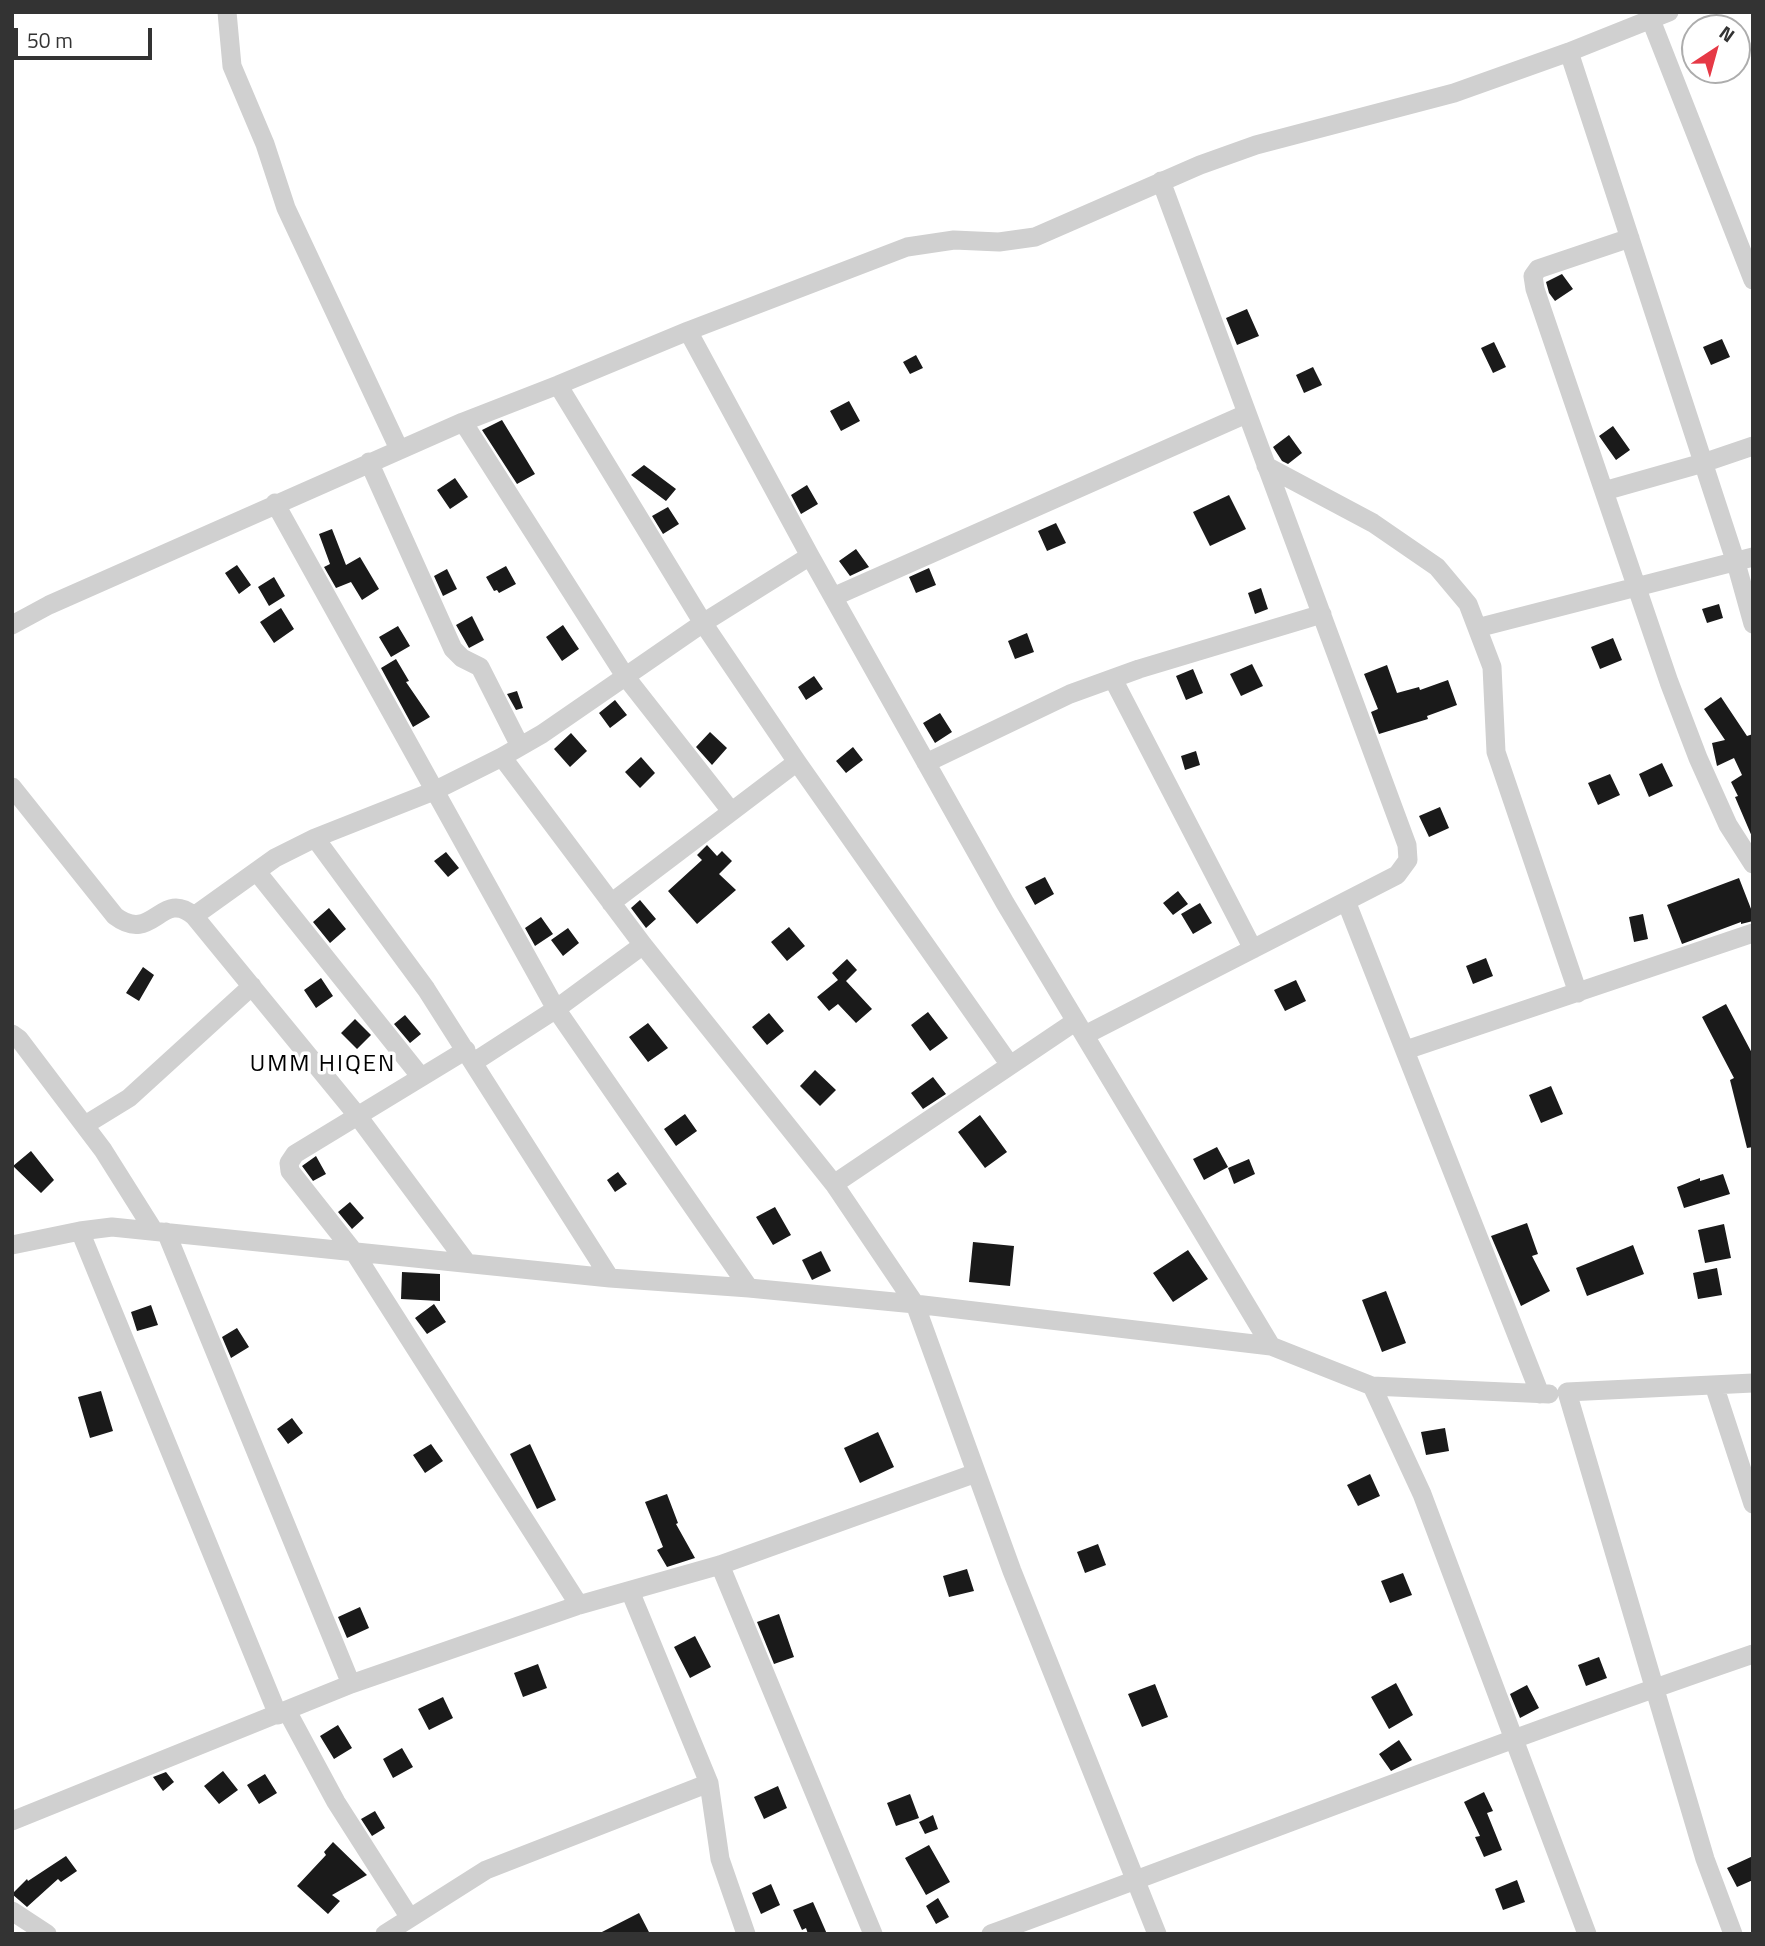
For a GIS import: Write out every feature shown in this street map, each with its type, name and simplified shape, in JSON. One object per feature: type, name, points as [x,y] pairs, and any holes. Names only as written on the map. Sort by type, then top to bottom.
[{"type":"street","points":[[227,12],[232,66],[265,144],[286,208],[399,449]]},
{"type":"street","points":[[12,625],[49,605],[399,449],[688,331],[907,247],[954,240],[999,242],[1035,237],[1161,181],[1256,145],[1454,93],[1660,16],[1753,280]]},
{"type":"street","points":[[1569,52],[1703,463],[1744,560],[1753,624]]},
{"type":"street","points":[[834,1184],[1010,1065],[1081,1028],[1252,949],[1397,875],[1408,860],[1407,845],[1161,181]]},
{"type":"street","points":[[1630,238],[1538,269],[1533,276],[1535,289],[1698,758],[1728,825],[1753,864]]},
{"type":"street","points":[[688,331],[810,556],[1005,903],[1271,1346]]},
{"type":"street","points":[[558,385],[703,623],[1010,1065]]},
{"type":"street","points":[[833,597],[1246,414]]},
{"type":"street","points":[[463,422],[625,677],[732,811]]},
{"type":"street","points":[[1604,491],[1753,446]]},
{"type":"street","points":[[369,462],[453,649],[462,658],[480,667],[520,746]]},
{"type":"street","points":[[1266,466],[1373,523],[1437,567],[1468,604],[1492,667],[1496,752],[1578,993]]},
{"type":"street","points":[[275,503],[556,1009],[749,1288]]},
{"type":"street","points":[[194,916],[275,858],[315,838],[434,791],[502,757],[703,623],[810,556]]},
{"type":"street","points":[[1478,628],[1744,560]]},
{"type":"street","points":[[926,763],[1070,694],[1322,614]]},
{"type":"street","points":[[1113,679],[1252,949]]},
{"type":"street","points":[[502,757],[643,945],[834,1184],[915,1304],[1012,1571],[1157,1934]]},
{"type":"street","points":[[611,902],[797,762]]},
{"type":"street","points":[[12,788],[115,916],[124,923],[136,925],[154,919],[172,907],[184,907],[194,916],[357,1115],[467,1263]]},
{"type":"street","points":[[315,838],[426,989],[610,1278]]},
{"type":"street","points":[[257,872],[421,1077]]},
{"type":"street","points":[[1346,901],[1540,1394]]},
{"type":"street","points":[[1406,1050],[1753,933]]},
{"type":"street","points":[[579,1605],[354,1252],[290,1171],[289,1163],[295,1154],[421,1077],[470,1056],[556,1009],[643,945]]},
{"type":"street","points":[[85,1125],[129,1098],[252,986]]},
{"type":"street","points":[[12,1034],[19,1039],[85,1125],[160,1232],[351,1684]]},
{"type":"street","points":[[12,1245],[112,1227],[610,1278],[915,1304],[1271,1346],[1373,1386],[1540,1394],[1753,1383]]},
{"type":"street","points":[[80,1231],[283,1713],[410,1918]]},
{"type":"street","points":[[1714,1385],[1753,1504]]},
{"type":"street","points":[[1373,1386],[1422,1493],[1587,1934]]},
{"type":"street","points":[[1567,1392],[1705,1859],[1734,1934]]},
{"type":"street","points":[[12,1821],[351,1684],[579,1605],[720,1564],[976,1473]]},
{"type":"street","points":[[720,1564],[873,1934]]},
{"type":"street","points":[[630,1591],[709,1783],[720,1859],[746,1934]]},
{"type":"street","points":[[996,1933],[1197,1855],[1753,1654]]},
{"type":"street","points":[[385,1934],[486,1870],[709,1783]]},
{"type":"street","points":[[12,1911],[47,1934]]},
{"type":"building","points":[[1562,274],[1573,289],[1555,301],[1546,282]]},
{"type":"building","points":[[1247,309],[1259,336],[1237,345],[1226,318]]},
{"type":"building","points":[[1722,339],[1730,357],[1711,365],[1703,347]]},
{"type":"building","points":[[1494,342],[1506,367],[1493,373],[1481,348]]},
{"type":"building","points":[[916,355],[923,368],[910,374],[903,362]]},
{"type":"building","points":[[1313,367],[1322,385],[1304,393],[1296,375]]},
{"type":"building","points":[[849,401],[860,421],[841,431],[830,411]]},
{"type":"building","points":[[502,420],[535,474],[517,484],[482,430]]},
{"type":"building","points":[[1613,426],[1630,450],[1616,460],[1599,436]]},
{"type":"building","points":[[1289,435],[1302,453],[1288,464],[1282,461],[1273,447]]},
{"type":"building","points":[[644,465],[676,489],[666,501],[631,475]]},
{"type":"building","points":[[455,478],[468,497],[450,509],[437,490]]},
{"type":"building","points":[[807,485],[818,504],[801,514],[791,495]]},
{"type":"building","points":[[1229,495],[1246,529],[1210,546],[1193,512]]},
{"type":"building","points":[[668,507],[679,524],[663,534],[652,516]]},
{"type":"building","points":[[1056,523],[1066,543],[1047,551],[1038,531]]},
{"type":"building","points":[[332,529],[346,565],[360,557],[379,589],[362,600],[351,582],[336,588],[324,567],[330,564],[319,534]]},
{"type":"building","points":[[856,549],[869,567],[850,576],[839,561]]},
{"type":"building","points":[[237,565],[251,585],[239,594],[225,573]]},
{"type":"building","points":[[506,566],[516,584],[499,593],[494,591],[486,577]]},
{"type":"building","points":[[929,568],[936,585],[916,593],[909,577]]},
{"type":"building","points":[[447,569],[457,589],[443,596],[434,576]]},
{"type":"building","points":[[274,577],[285,596],[269,606],[258,587]]},
{"type":"building","points":[[1261,588],[1268,609],[1255,614],[1248,593]]},
{"type":"building","points":[[1719,604],[1723,618],[1707,623],[1702,609]]},
{"type":"building","points":[[281,608],[294,629],[274,643],[260,622]]},
{"type":"building","points":[[472,616],[484,640],[469,648],[456,625]]},
{"type":"building","points":[[563,625],[579,649],[562,661],[546,637]]},
{"type":"building","points":[[398,626],[410,646],[391,657],[379,637]]},
{"type":"building","points":[[1027,633],[1034,652],[1015,659],[1008,641]]},
{"type":"building","points":[[1613,638],[1622,660],[1600,669],[1591,647]]},
{"type":"building","points":[[396,659],[409,681],[406,682],[430,717],[413,727],[381,668]]},
{"type":"building","points":[[1252,664],[1263,686],[1241,696],[1230,674]]},
{"type":"building","points":[[1387,665],[1397,693],[1419,687],[1420,690],[1448,680],[1457,705],[1427,716],[1428,719],[1379,734],[1371,712],[1378,709],[1364,674]]},
{"type":"building","points":[[1193,669],[1203,693],[1186,700],[1176,676]]},
{"type":"building","points":[[814,676],[823,689],[806,700],[798,687]]},
{"type":"building","points":[[517,691],[523,708],[516,710],[507,694]]},
{"type":"building","points":[[1721,697],[1747,736],[1753,734],[1753,839],[1731,782],[1742,775],[1734,758],[1717,766],[1712,743],[1725,740],[1704,709]]},
{"type":"building","points":[[615,700],[627,715],[610,728],[599,713]]},
{"type":"building","points":[[940,713],[952,732],[935,743],[923,723]]},
{"type":"building","points":[[710,732],[727,748],[712,765],[696,747]]},
{"type":"building","points":[[571,733],[587,751],[570,767],[554,749]]},
{"type":"building","points":[[853,747],[863,760],[846,773],[836,761]]},
{"type":"building","points":[[1196,751],[1200,765],[1185,770],[1181,756]]},
{"type":"building","points":[[641,757],[655,773],[640,788],[625,772]]},
{"type":"building","points":[[1662,763],[1673,786],[1649,797],[1639,774]]},
{"type":"building","points":[[1610,774],[1620,795],[1598,805],[1588,783]]},
{"type":"building","points":[[1440,807],[1449,828],[1429,837],[1419,816]]},
{"type":"building","points":[[707,845],[717,856],[722,851],[732,861],[719,874],[736,890],[697,924],[668,891],[702,860],[697,855]]},
{"type":"building","points":[[446,852],[459,868],[448,877],[434,861]]},
{"type":"building","points":[[1045,877],[1054,894],[1035,905],[1025,887]]},
{"type":"building","points":[[1739,878],[1753,914],[1753,921],[1741,922],[1682,944],[1667,905]]},
{"type":"building","points":[[1178,891],[1188,904],[1173,915],[1163,903]]},
{"type":"building","points":[[640,900],[656,919],[646,928],[631,908]]},
{"type":"building","points":[[1200,903],[1212,923],[1193,934],[1181,914]]},
{"type":"building","points":[[329,908],[346,929],[330,943],[313,922]]},
{"type":"building","points":[[1643,914],[1648,939],[1634,942],[1629,917]]},
{"type":"building","points":[[541,917],[553,934],[535,946],[525,928]]},
{"type":"building","points":[[789,927],[805,946],[787,961],[771,942]]},
{"type":"building","points":[[568,928],[579,943],[563,956],[551,940]]},
{"type":"building","points":[[1486,958],[1493,976],[1473,984],[1466,966]]},
{"type":"building","points":[[847,959],[857,970],[846,981],[872,1009],[856,1023],[838,1004],[829,1011],[817,997],[838,980],[832,973]]},
{"type":"building","points":[[143,967],[154,975],[139,1001],[126,993]]},
{"type":"building","points":[[321,978],[333,996],[316,1008],[304,990]]},
{"type":"building","points":[[1296,980],[1306,1001],[1285,1011],[1274,990]]},
{"type":"building","points":[[1726,1004],[1753,1055],[1753,1147],[1747,1148],[1730,1080],[1734,1078],[1702,1017]]},
{"type":"building","points":[[928,1012],[948,1038],[930,1051],[911,1025]]},
{"type":"building","points":[[769,1013],[784,1031],[767,1045],[752,1027]]},
{"type":"building","points":[[405,1015],[421,1034],[410,1043],[394,1024]]},
{"type":"building","points":[[355,1019],[371,1035],[357,1049],[341,1033]]},
{"type":"building","points":[[648,1023],[668,1048],[648,1062],[629,1037]]},
{"type":"building","points":[[815,1070],[836,1090],[820,1106],[800,1086]]},
{"type":"building","points":[[933,1077],[946,1094],[923,1109],[911,1093]]},
{"type":"building","points":[[1551,1086],[1563,1114],[1541,1123],[1529,1095]]},
{"type":"building","points":[[685,1114],[697,1131],[676,1146],[664,1129]]},
{"type":"building","points":[[980,1115],[1007,1152],[985,1168],[958,1132]]},
{"type":"building","points":[[1217,1147],[1228,1167],[1204,1180],[1193,1159]]},
{"type":"building","points":[[31,1151],[54,1180],[41,1193],[13,1166]]},
{"type":"building","points":[[316,1156],[326,1174],[313,1181],[302,1166]]},
{"type":"building","points":[[1249,1159],[1255,1174],[1234,1184],[1228,1168]]},
{"type":"building","points":[[618,1172],[627,1184],[615,1192],[607,1180]]},
{"type":"building","points":[[1723,1174],[1730,1194],[1684,1208],[1677,1187],[1700,1178],[1700,1181]]},
{"type":"building","points":[[350,1202],[364,1218],[352,1229],[338,1212]]},
{"type":"building","points":[[775,1207],[791,1235],[773,1245],[756,1217]]},
{"type":"building","points":[[1527,1223],[1538,1254],[1532,1256],[1550,1291],[1521,1306],[1491,1236]]},
{"type":"building","points":[[1724,1224],[1731,1258],[1705,1263],[1698,1230]]},
{"type":"building","points":[[973,1242],[1014,1246],[1010,1286],[969,1282]]},
{"type":"building","points":[[1633,1245],[1644,1274],[1587,1296],[1576,1268]]},
{"type":"building","points":[[1188,1250],[1208,1279],[1173,1302],[1153,1273]]},
{"type":"building","points":[[821,1251],[831,1271],[812,1280],[802,1260]]},
{"type":"building","points":[[1717,1268],[1722,1295],[1698,1299],[1693,1273]]},
{"type":"building","points":[[402,1272],[440,1274],[440,1301],[401,1299]]},
{"type":"building","points":[[1386,1291],[1406,1343],[1382,1352],[1362,1300]]},
{"type":"building","points":[[434,1304],[446,1322],[427,1334],[415,1318]]},
{"type":"building","points":[[151,1305],[158,1325],[137,1331],[131,1312]]},
{"type":"building","points":[[237,1328],[249,1347],[231,1358],[222,1337]]},
{"type":"building","points":[[101,1391],[113,1431],[90,1438],[78,1397]]},
{"type":"building","points":[[292,1418],[303,1433],[288,1444],[277,1429]]},
{"type":"building","points":[[1445,1428],[1449,1451],[1426,1455],[1421,1432]]},
{"type":"building","points":[[878,1432],[894,1467],[860,1483],[844,1448]]},
{"type":"building","points":[[431,1444],[443,1461],[425,1473],[413,1455]]},
{"type":"building","points":[[530,1444],[556,1500],[537,1509],[510,1454]]},
{"type":"building","points":[[1370,1474],[1380,1496],[1358,1506],[1347,1485]]},
{"type":"building","points":[[667,1494],[678,1523],[676,1524],[695,1558],[667,1567],[657,1550],[663,1547],[645,1502]]},
{"type":"building","points":[[1098,1544],[1106,1565],[1085,1573],[1077,1552]]},
{"type":"building","points":[[967,1569],[974,1591],[949,1597],[943,1576]]},
{"type":"building","points":[[1403,1573],[1412,1595],[1390,1603],[1381,1581]]},
{"type":"building","points":[[360,1607],[369,1628],[347,1638],[338,1617]]},
{"type":"building","points":[[779,1614],[794,1657],[774,1664],[757,1622]]},
{"type":"building","points":[[695,1636],[711,1667],[690,1678],[674,1647]]},
{"type":"building","points":[[1599,1657],[1607,1678],[1586,1686],[1578,1665]]},
{"type":"building","points":[[538,1664],[547,1688],[523,1697],[514,1673]]},
{"type":"building","points":[[1396,1683],[1413,1715],[1389,1729],[1371,1697]]},
{"type":"building","points":[[1155,1684],[1168,1717],[1142,1727],[1128,1694]]},
{"type":"building","points":[[1527,1685],[1539,1708],[1520,1718],[1510,1694]]},
{"type":"building","points":[[443,1697],[453,1718],[429,1730],[418,1709]]},
{"type":"building","points":[[338,1725],[352,1748],[334,1759],[320,1736]]},
{"type":"building","points":[[1399,1740],[1412,1760],[1391,1771],[1379,1754]]},
{"type":"building","points":[[402,1748],[413,1767],[393,1778],[383,1759]]},
{"type":"building","points":[[223,1771],[238,1790],[219,1804],[204,1786]]},
{"type":"building","points":[[166,1772],[174,1782],[163,1791],[153,1777]]},
{"type":"building","points":[[265,1774],[277,1793],[259,1804],[247,1785]]},
{"type":"building","points":[[778,1786],[787,1808],[764,1819],[754,1797]]},
{"type":"building","points":[[1484,1792],[1493,1811],[1487,1813],[1502,1850],[1484,1857],[1475,1837],[1480,1836],[1464,1802]]},
{"type":"building","points":[[910,1794],[919,1818],[896,1826],[887,1803]]},
{"type":"building","points":[[375,1811],[385,1828],[372,1836],[361,1819]]},
{"type":"building","points":[[933,1815],[938,1829],[925,1834],[919,1822]]},
{"type":"building","points":[[333,1842],[367,1875],[332,1895],[340,1901],[328,1914],[297,1886],[326,1855],[324,1852]]},
{"type":"building","points":[[929,1845],[950,1882],[926,1895],[905,1858]]},
{"type":"building","points":[[66,1856],[77,1871],[61,1882],[58,1879],[27,1907],[12,1894],[27,1879],[28,1881]]},
{"type":"building","points":[[1753,1856],[1753,1880],[1737,1887],[1727,1868]]},
{"type":"building","points":[[1517,1880],[1525,1902],[1503,1910],[1495,1889]]},
{"type":"building","points":[[771,1884],[780,1905],[761,1914],[752,1893]]},
{"type":"building","points":[[938,1898],[949,1917],[936,1924],[926,1906]]},
{"type":"building","points":[[813,1902],[827,1934],[808,1934],[806,1928],[802,1930],[793,1910]]},
{"type":"building","points":[[639,1913],[650,1934],[598,1934]]},
{"type":"district","name":"UMM HIQEN","points":[[323,1065]]}]
